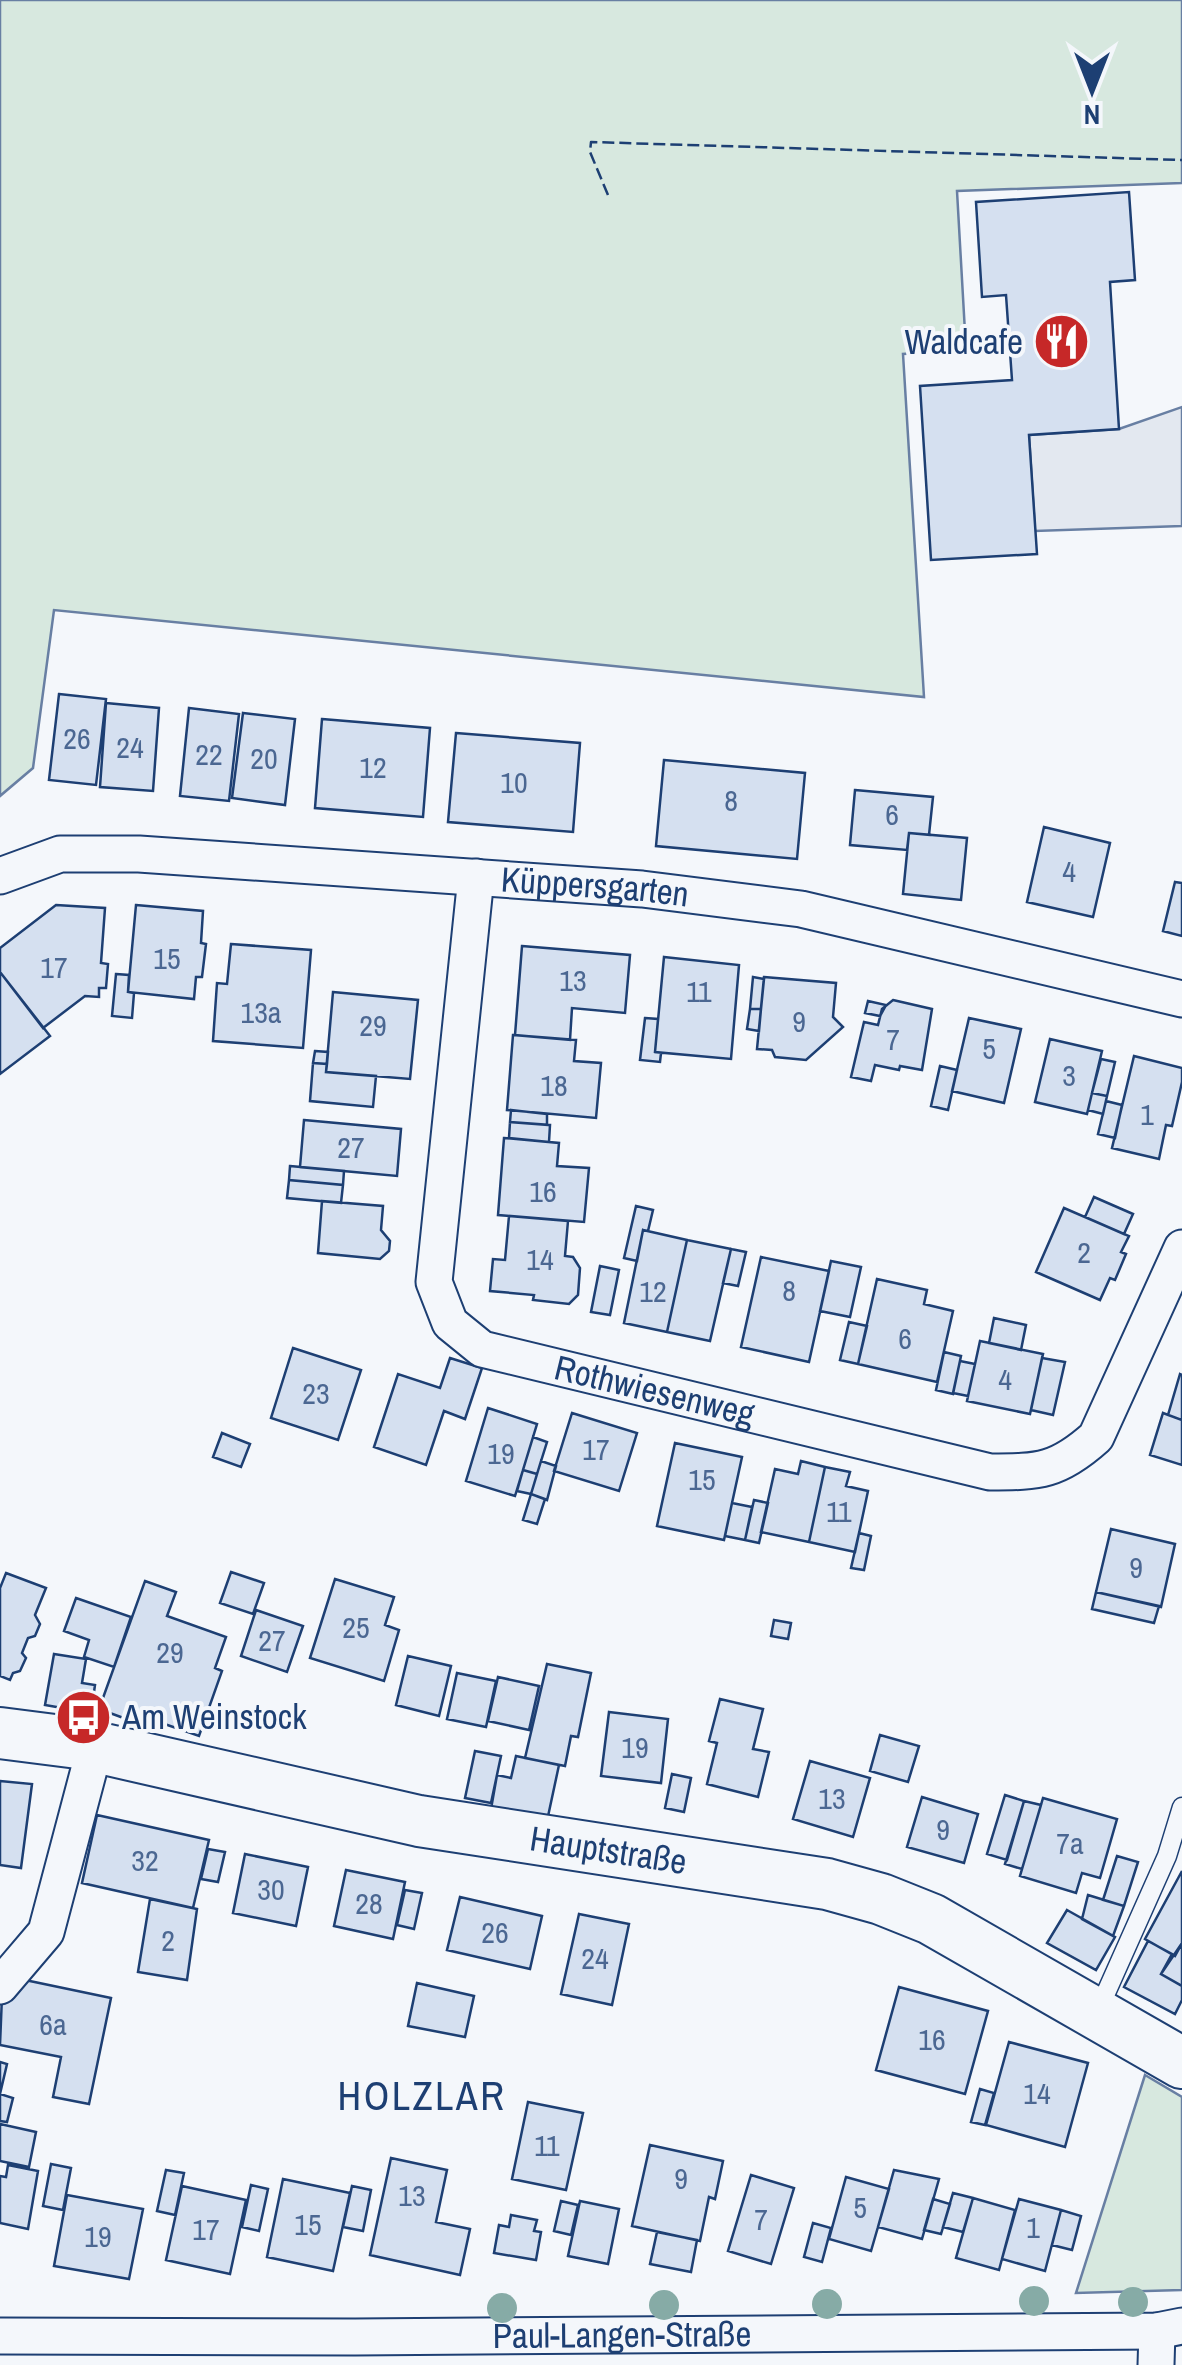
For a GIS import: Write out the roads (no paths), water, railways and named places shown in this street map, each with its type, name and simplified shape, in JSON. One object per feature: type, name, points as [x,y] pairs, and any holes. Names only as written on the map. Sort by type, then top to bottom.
[{"type":"main road","name":"Hauptstraße","points":[[0,1733],[95,1747],[420,1820],[827,1884],[881,1899],[931,1918],[1182,2064]]},
{"type":"street","name":"Küppersgarten","points":[[0,876],[60,854],[139,854],[642,889],[801,910],[1182,999]]},
{"type":"street","name":"Rothwiesenweg","points":[[476,877],[434,1282],[450,1322],[482,1349],[990,1472],[1038,1472],[1075,1456],[1096,1437],[1182,1248]]},
{"type":"street","points":[[0,1986],[46,1932],[95,1747]]},
{"type":"street","name":"Paul-Langen-Straße","points":[[0,2336],[352,2351],[1165,2341]]},
{"type":"lane","points":[[1096,2013],[1167,1856],[1182,1807]]},
{"type":"place","name":"Waldcafe","points":[[1062,342]]},
{"type":"place","name":"Am Weinstock","points":[[83,1717]]},
{"type":"district","name":"HOLZLAR","points":[[422,2096]]}]
